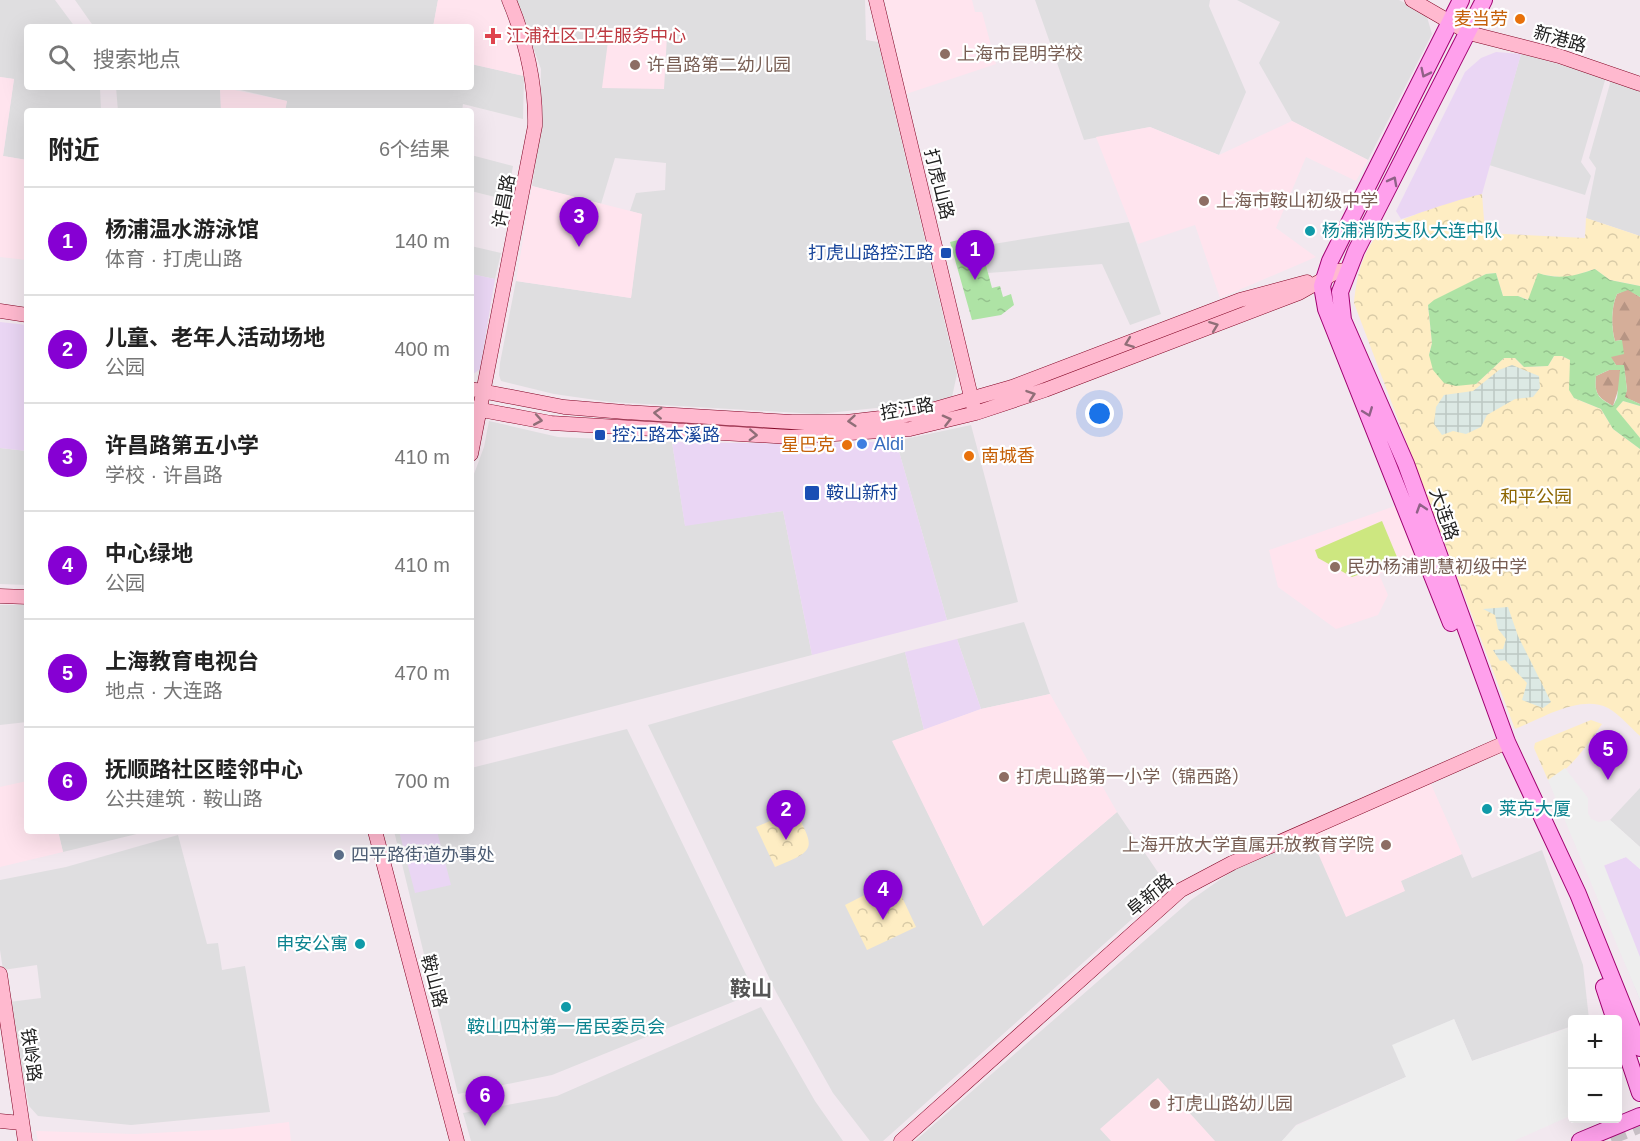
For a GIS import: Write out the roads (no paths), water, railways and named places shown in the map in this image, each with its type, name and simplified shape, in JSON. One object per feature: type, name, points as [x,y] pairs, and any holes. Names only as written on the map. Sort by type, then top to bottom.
[{"type":"main road","points":[[1323,278],[1461,0]]},
{"type":"main road","name":"大连路","points":[[1484,0],[1347,270],[1340,292],[1343,320],[1406,464],[1503,744],[1578,894],[1640,1048]]},
{"type":"main road","name":"大连路","points":[[1323,278],[1326,309],[1503,744],[1568,896],[1613,1015]]},
{"type":"main road","points":[[1622,1041],[1640,1093]]},
{"type":"main road","points":[[1580,1141],[1640,1116]]},
{"type":"street","name":"许昌路","points":[[474,427],[477,391],[535,126],[536,99],[532,73],[525,43],[509,0]]},
{"type":"street","name":"打虎山路","points":[[876,0],[976,413]]},
{"type":"street","name":"新港路","points":[[1412,0],[1469,33],[1559,56],[1640,84]]},
{"type":"street","name":"控江路","points":[[476,409],[551,423],[790,437],[910,429],[976,413],[1045,390],[1299,293],[1323,278],[1338,271],[1347,270]]},
{"type":"street","name":"控江路","points":[[477,391],[564,407],[792,422],[846,422],[898,416],[1012,387],[1239,300],[1323,278]]},
{"type":"street","points":[[0,305],[24,308]]},
{"type":"street","points":[[0,311],[24,315]]},
{"type":"street","points":[[0,596],[24,597]]},
{"type":"street","name":"阜新路","points":[[901,1141],[1181,890],[1232,863],[1503,744]]},
{"type":"street","name":"鞍山路","points":[[376,834],[457,1141]]},
{"type":"street","name":"铁岭路","points":[[0,974],[15,1062],[25,1141]]},
{"type":"street","points":[[0,1121],[21,1123]]},
{"type":"water","points":[[978,235],[992,288],[1000,286],[1003,297],[1011,294],[1014,305],[1001,315],[972,320],[950,242]]},
{"type":"water","points":[[1595,269],[1610,280],[1640,286],[1640,297],[1628,290],[1617,294],[1612,317],[1613,330],[1615,341],[1622,340],[1624,354],[1611,357],[1616,365],[1624,365],[1627,390],[1625,397],[1640,404],[1640,406],[1623,401],[1616,409],[1640,438],[1640,449],[1613,429],[1601,409],[1574,398],[1569,390],[1570,360],[1562,356],[1554,356],[1548,366],[1524,367],[1515,358],[1504,358],[1476,384],[1456,386],[1444,383],[1433,370],[1429,355],[1432,343],[1428,305],[1434,300],[1486,274],[1496,273],[1503,296],[1518,296],[1528,300],[1538,273],[1560,277]],"holes":[[[1609,370],[1620,370],[1617,398],[1613,406],[1598,395],[1596,376]]]},
{"type":"tunnel","points":[[1610,1137],[1640,1125]]},
{"type":"place","name":"麦当劳","points":[[1520,19]]},
{"type":"place","name":"江浦社区卫生服务中心","points":[[493,36]]},
{"type":"place","name":"上海市昆明学校","points":[[945,54]]},
{"type":"place","name":"许昌路第二幼儿园","points":[[635,65]]},
{"type":"place","name":"上海市鞍山初级中学","points":[[1204,201]]},
{"type":"place","name":"杨浦消防支队大连中队","points":[[1310,231]]},
{"type":"place","name":"许昌路第五小学","points":[[579,247]]},
{"type":"place","name":"打虎山路控江路","points":[[946,253]]},
{"type":"place","name":"杨浦温水游泳馆","points":[[975,280]]},
{"type":"place","name":"控江路本溪路","points":[[600,435]]},
{"type":"place","name":"Aldi","points":[[862,444]]},
{"type":"place","name":"星巴克","points":[[847,445]]},
{"type":"place","name":"南城香","points":[[969,456]]},
{"type":"place","name":"鞍山新村","points":[[812,493]]},
{"type":"place","name":"民办杨浦凯慧初级中学","points":[[1335,567]]},
{"type":"place","name":"打虎山路第一小学（锦西路）","points":[[1004,777]]},
{"type":"place","name":"上海教育电视台","points":[[1608,780]]},
{"type":"place","name":"莱克大厦","points":[[1487,809]]},
{"type":"place","name":"儿童、老年人活动场地","points":[[786,840]]},
{"type":"place","name":"上海开放大学直属开放教育学院","points":[[1386,845]]},
{"type":"place","name":"四平路街道办事处","points":[[339,855]]},
{"type":"place","name":"中心绿地","points":[[883,920]]},
{"type":"place","name":"申安公寓","points":[[360,944]]},
{"type":"place","name":"鞍山四村第一居民委员会","points":[[566,1007]]},
{"type":"place","name":"打虎山路幼儿园","points":[[1155,1104]]},
{"type":"place","name":"抚顺路社区睦邻中心","points":[[485,1126]]},
{"type":"district","name":"鞍山","points":[[751,988]]},
{"type":"park label","name":"和平公园","points":[[1536,497]]}]
